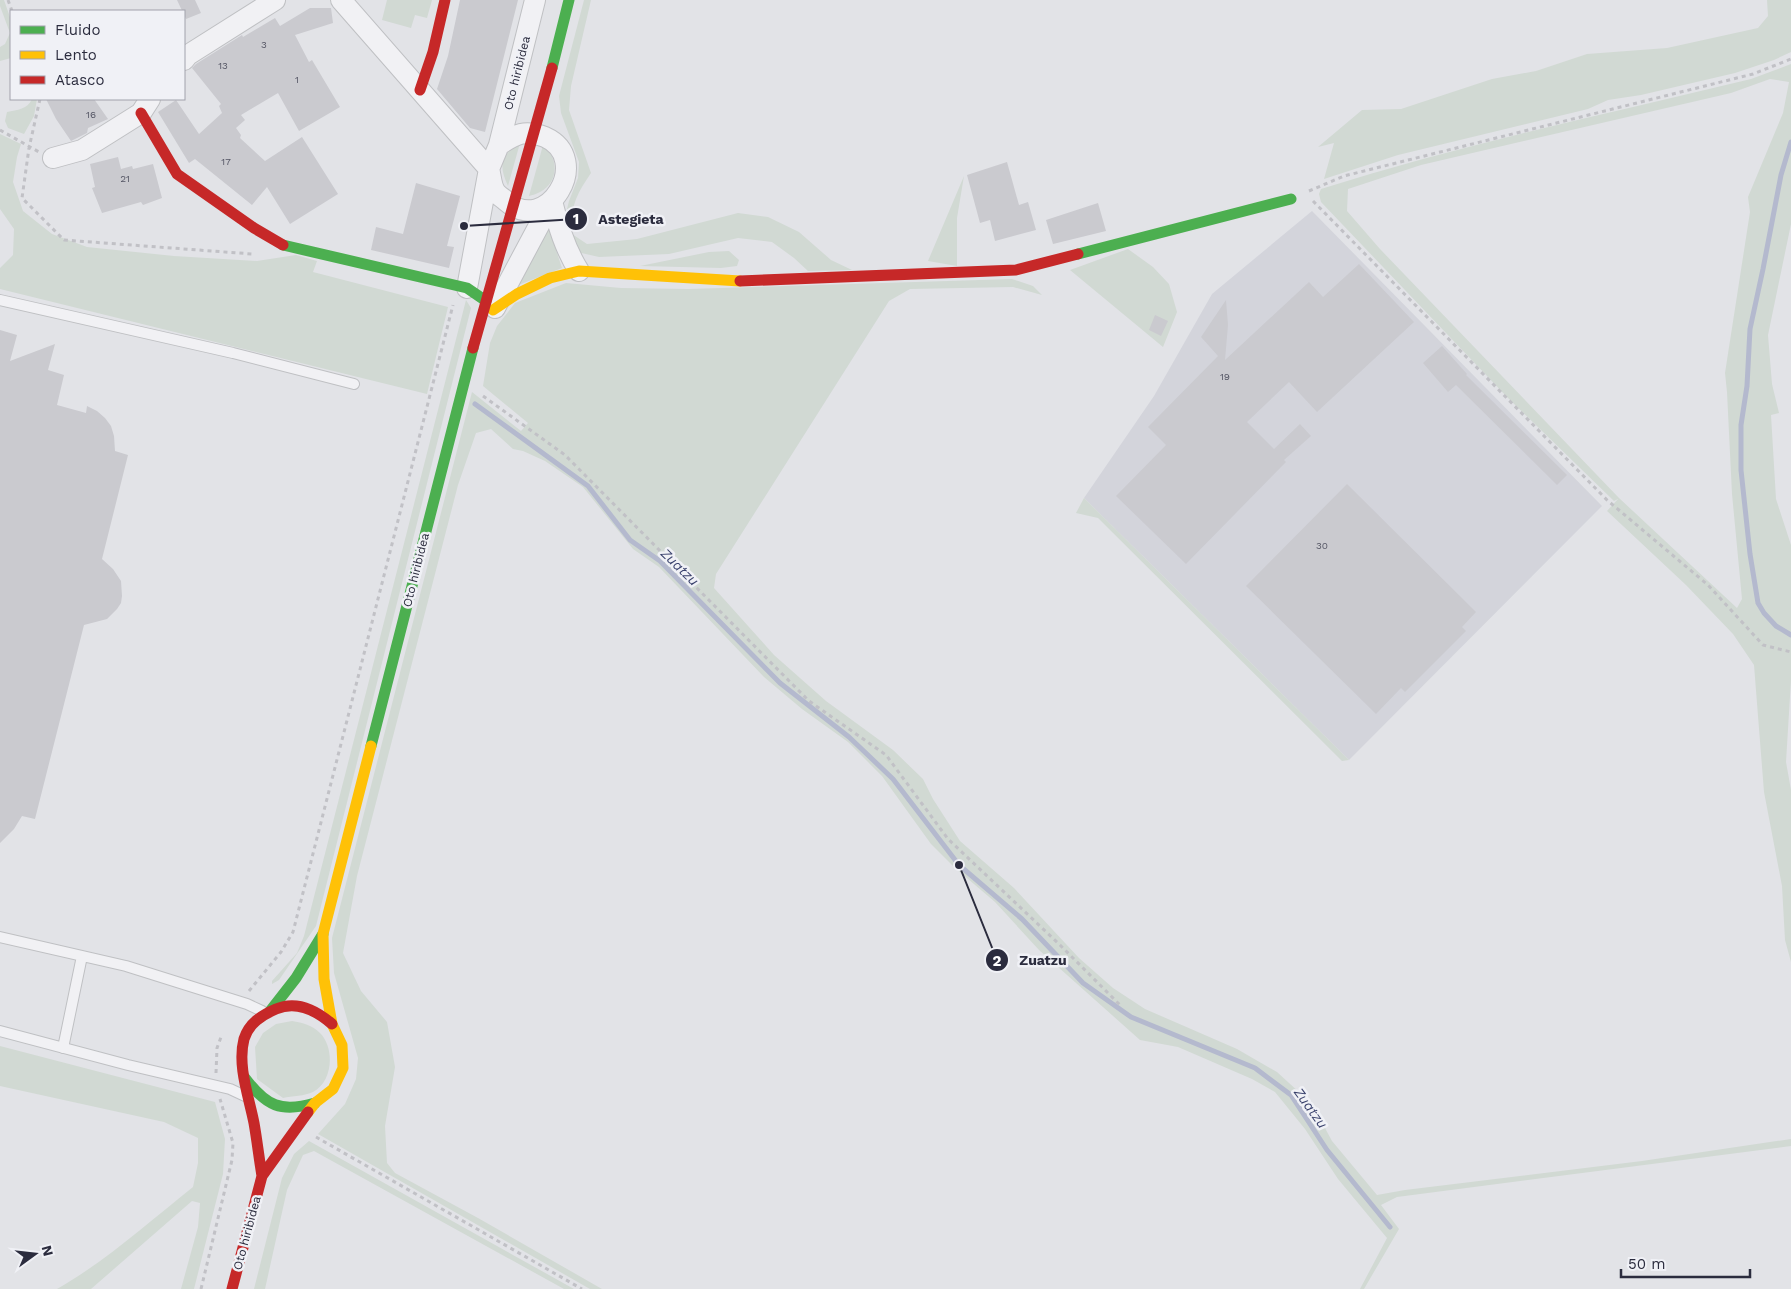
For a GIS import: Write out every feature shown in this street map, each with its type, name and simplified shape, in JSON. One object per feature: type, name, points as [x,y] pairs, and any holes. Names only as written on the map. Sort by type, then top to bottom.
[{"type":"street","points":[[185,59],[252,6],[275,0]]},
{"type":"street","points":[[341,0],[489,169],[495,192],[512,207],[526,210],[540,208],[552,201]]},
{"type":"street","points":[[420,90],[433,52],[445,0]]},
{"type":"street","name":"Oto hiribidea","points":[[467,288],[489,169],[499,145],[535,0]]},
{"type":"street","points":[[490,306],[512,207],[535,133],[569,0]]},
{"type":"street","points":[[53,158],[82,150],[146,106],[177,174],[254,228],[284,246],[467,288],[490,306]]},
{"type":"street","points":[[476,338],[490,306],[552,201],[562,188],[566,171],[562,154],[551,140],[535,133],[515,134],[499,145]]},
{"type":"street","points":[[490,306],[550,278],[579,271],[734,281],[1016,270],[1291,199]]},
{"type":"street","points":[[552,201],[560,232],[570,257],[579,271]]},
{"type":"street","name":"Oto hiribidea","points":[[232,1289],[262,1176],[315,1103],[333,1089],[343,1068],[342,1045],[332,1024],[324,978],[323,934],[476,338]]},
{"type":"street","name":"Oto hiribidea","points":[[262,1176],[256,1132],[241,1064],[241,1049],[246,1035],[254,1023],[268,1012],[296,978],[323,934]]},
{"type":"street","name":"Oto hiribidea","points":[[268,1012],[284,1006],[310,1008],[332,1024]]},
{"type":"street","name":"Oto hiribidea","points":[[245,1078],[255,1092],[268,1102],[283,1108],[299,1108],[315,1103]]},
{"type":"lane","points":[[0,300],[233,353],[354,384]]},
{"type":"lane","points":[[0,937],[126,966],[268,1012]]},
{"type":"lane","points":[[62,1048],[82,956]]},
{"type":"lane","points":[[0,1031],[230,1089],[248,1097]]},
{"type":"path","points":[[1291,199],[1344,176],[1753,74],[1791,59]]},
{"type":"path","points":[[40,100],[29,148],[22,198],[64,240],[252,254],[284,246]]},
{"type":"path","points":[[0,130],[29,148],[53,158]]},
{"type":"path","points":[[1305,193],[1607,500],[1708,585],[1763,645],[1791,652]]},
{"type":"path","points":[[241,1002],[281,952],[293,932],[454,300],[467,288]]},
{"type":"path","points":[[464,382],[565,455],[809,701],[886,755],[948,838],[1120,1005]]},
{"type":"path","points":[[201,1289],[232,1160],[233,1144],[220,1104],[218,1087],[217,1048],[222,1033]]},
{"type":"path","points":[[298,1126],[582,1289]]},
{"type":"shaded area","points":[[0,0],[4,0],[10,17],[10,33],[0,6]]},
{"type":"shaded area","points":[[387,0],[432,0],[427,18],[415,15],[411,28],[382,20]]},
{"type":"shaded area","points":[[584,0],[591,0],[571,86],[569,110],[591,173],[581,188],[575,202],[572,216],[572,234],[587,244],[637,239],[738,213],[768,217],[799,232],[831,260],[852,270],[808,271],[772,242],[738,238],[669,254],[599,257],[577,252],[564,221],[578,178],[579,162],[561,113],[559,96]]},
{"type":"shaded area","points":[[1767,0],[1791,0],[1791,52],[1774,60],[1735,73],[1641,95],[1608,100],[1588,109],[1398,155],[1324,179],[1334,143],[1318,147],[1362,110],[1401,109],[1492,79],[1536,71],[1587,54],[1667,48],[1758,28],[1768,16]]},
{"type":"shaded area","points":[[10,33],[10,58],[0,61],[0,47],[5,44]]},
{"type":"shaded area","points":[[1791,64],[1791,224],[1768,335],[1772,384],[1779,413],[1771,415],[1776,499],[1791,545],[1791,680],[1786,762],[1791,790],[1791,962],[1785,940],[1782,886],[1764,792],[1754,665],[1733,634],[1686,585],[1607,511],[1618,499],[1614,501],[1508,398],[1321,202],[1319,194],[1321,189],[1427,158],[1535,130],[1751,79]],"holes":[[[1770,79],[1789,82],[1783,113],[1748,197],[1750,212],[1725,373],[1732,494],[1742,599],[1737,608],[1619,498],[1380,249],[1347,211],[1348,189],[1421,165],[1731,93]]]},
{"type":"shaded area","points":[[31,100],[37,100],[34,116],[24,134],[8,128],[5,121],[7,112],[25,107]]},
{"type":"shaded area","points":[[0,134],[21,144],[13,182],[23,211],[52,234],[87,247],[174,256],[257,261],[296,255],[317,261],[313,272],[448,307],[427,394],[0,289],[0,268],[13,255],[14,229],[0,209]]},
{"type":"shaded area","points":[[520,143],[508,186],[503,172],[503,161],[505,156]]},
{"type":"shaded area","points":[[543,145],[552,156],[555,170],[554,176],[546,188],[539,193],[529,196]]},
{"type":"shaded area","points":[[964,176],[957,218],[957,266],[928,261]]},
{"type":"shaded area","points":[[1312,211],[1602,506],[1349,760],[1084,498],[1154,396],[1212,294]]},
{"type":"shaded area","points":[[549,218],[553,241],[562,268],[516,286]]},
{"type":"shaded area","points":[[1128,249],[1153,267],[1169,284],[1177,312],[1163,347],[1070,270]]},
{"type":"shaded area","points":[[729,251],[739,260],[737,266],[721,268],[640,266],[709,252]]},
{"type":"shaded area","points":[[1012,279],[1033,286],[1042,295],[1013,287],[910,289],[889,301],[716,574],[714,588],[774,655],[826,701],[893,750],[923,779],[933,799],[960,841],[1014,888],[1079,958],[1113,988],[1145,1009],[1237,1049],[1277,1072],[1312,1104],[1332,1141],[1377,1195],[1642,1161],[1791,1139],[1791,1146],[1397,1197],[1381,1205],[1399,1229],[1364,1289],[1360,1289],[1387,1238],[1338,1179],[1305,1129],[1275,1092],[1252,1079],[1178,1047],[1140,1040],[1039,950],[995,902],[954,867],[931,844],[882,776],[848,742],[802,709],[764,677],[659,567],[633,549],[583,487],[545,461],[523,451],[513,449],[491,429],[476,433],[458,485],[357,876],[343,953],[361,991],[387,1022],[395,1067],[385,1126],[387,1163],[395,1173],[602,1289],[590,1289],[318,1134],[345,1104],[356,1079],[358,1058],[334,973],[332,938],[472,392],[521,431],[528,423],[483,386],[490,343],[497,326],[515,303],[566,283],[621,288],[688,289]]},
{"type":"shaded area","points":[[466,300],[471,308],[316,926],[279,980],[272,984],[272,981],[297,953],[304,936]]},
{"type":"shaded area","points":[[1084,498],[1349,760],[1342,761],[1098,518],[1076,513]]},
{"type":"shaded area","points":[[292,1021],[314,1028],[320,1033],[328,1047],[330,1064],[325,1081],[320,1087],[310,1093],[283,1098],[257,1079],[255,1047],[263,1033],[276,1024]]},
{"type":"shaded area","points":[[0,1046],[215,1102],[225,1139],[223,1174],[194,1289],[181,1289],[198,1227],[200,1203],[192,1201],[91,1289],[57,1289],[110,1254],[193,1187],[198,1163],[198,1138],[164,1122],[0,1086]]},
{"type":"shaded area","points":[[309,1141],[574,1289],[564,1289],[314,1151],[303,1155],[287,1190],[265,1289],[254,1289],[282,1178],[294,1154]]},
{"type":"building","points":[[177,0],[195,0],[201,13],[186,19],[185,10],[182,10]]},
{"type":"building","points":[[460,0],[518,0],[485,132],[470,128],[437,89],[448,56]]},
{"type":"building","points":[[310,8],[331,8],[333,23],[295,35],[309,62],[312,60],[340,107],[299,131],[278,93],[241,115],[245,120],[236,128],[241,135],[240,138],[265,161],[302,137],[338,194],[290,224],[267,187],[252,205],[195,159],[189,163],[158,112],[176,100],[199,134],[222,113],[219,106],[221,104],[192,68],[242,35],[243,37],[275,18],[280,26]]},
{"type":"building","points":[[46,100],[95,100],[108,119],[88,128],[87,133],[71,141],[56,119]]},
{"type":"building","points":[[118,157],[121,169],[132,166],[133,169],[153,164],[162,198],[143,205],[141,202],[102,213],[92,188],[95,187],[90,164]]},
{"type":"building","points":[[1007,162],[1019,205],[1028,202],[1036,230],[995,241],[990,220],[980,223],[967,175]]},
{"type":"building","points":[[416,183],[460,196],[447,246],[454,247],[449,268],[371,250],[376,227],[403,234]]},
{"type":"building","points":[[1098,203],[1106,231],[1053,244],[1046,220]]},
{"type":"building","points":[[1359,264],[1414,322],[1317,412],[1289,382],[1247,422],[1274,449],[1300,424],[1311,436],[1284,460],[1286,462],[1186,564],[1116,496],[1166,445],[1148,427],[1218,356],[1201,337],[1226,300],[1228,325],[1225,360],[1309,282],[1323,297]]},
{"type":"building","points":[[1155,315],[1168,321],[1161,336],[1149,330]]},
{"type":"building","points":[[0,330],[17,335],[10,361],[55,344],[48,370],[64,375],[57,405],[86,413],[87,406],[97,411],[111,426],[115,451],[128,455],[102,559],[113,569],[121,581],[121,603],[107,619],[84,625],[35,819],[22,816],[14,829],[0,843]]},
{"type":"building","points":[[1442,346],[1466,375],[1567,475],[1557,485],[1456,385],[1448,392],[1423,363]]},
{"type":"building","points":[[1347,484],[1476,612],[1462,627],[1466,631],[1405,692],[1401,688],[1376,714],[1246,586]]},
{"type":"waterway","points":[[1791,142],[1781,175],[1750,329],[1747,386],[1741,425],[1741,470],[1750,554],[1758,603],[1776,626],[1791,635]]},
{"type":"waterway","name":"Zuatzu","points":[[475,404],[588,486],[630,540],[660,561],[780,683],[849,737],[893,779],[959,865],[1022,919],[1083,983],[1131,1017],[1255,1068],[1291,1095],[1327,1150],[1390,1227]]},
{"type":"traffic: fast","points":[[552,68],[569,0]]},
{"type":"traffic: fast","points":[[1078,254],[1291,199]]},
{"type":"traffic: fast","points":[[283,245],[467,288],[486,301]]},
{"type":"traffic: fast","points":[[371,746],[473,348]]},
{"type":"traffic: fast","points":[[271,1010],[296,978],[323,934]]},
{"type":"traffic: fast","points":[[245,1078],[260,1095],[275,1105],[293,1107],[315,1103]]},
{"type":"traffic: slow","points":[[493,310],[517,294],[550,278],[579,271],[740,281]]},
{"type":"traffic: slow","points":[[308,1112],[315,1103],[333,1089],[343,1068],[342,1045],[332,1024],[324,979],[323,934],[371,746]]},
{"type":"traffic: jam","points":[[420,90],[433,52],[445,0]]},
{"type":"traffic: jam","points":[[473,348],[552,68]]},
{"type":"traffic: jam","points":[[141,113],[177,174],[254,228],[283,245]]},
{"type":"traffic: jam","points":[[740,281],[1016,270],[1078,254]]},
{"type":"traffic: jam","points":[[262,1176],[254,1123],[243,1071],[242,1049],[246,1033],[253,1024],[271,1011],[292,1006],[299,1006],[313,1011],[332,1024]]},
{"type":"traffic: jam","points":[[232,1289],[262,1176],[308,1112]]},
{"type":"place","name":"Astegieta","points":[[464,226]]},
{"type":"place","name":"Zuatzu","points":[[959,865]]}]
